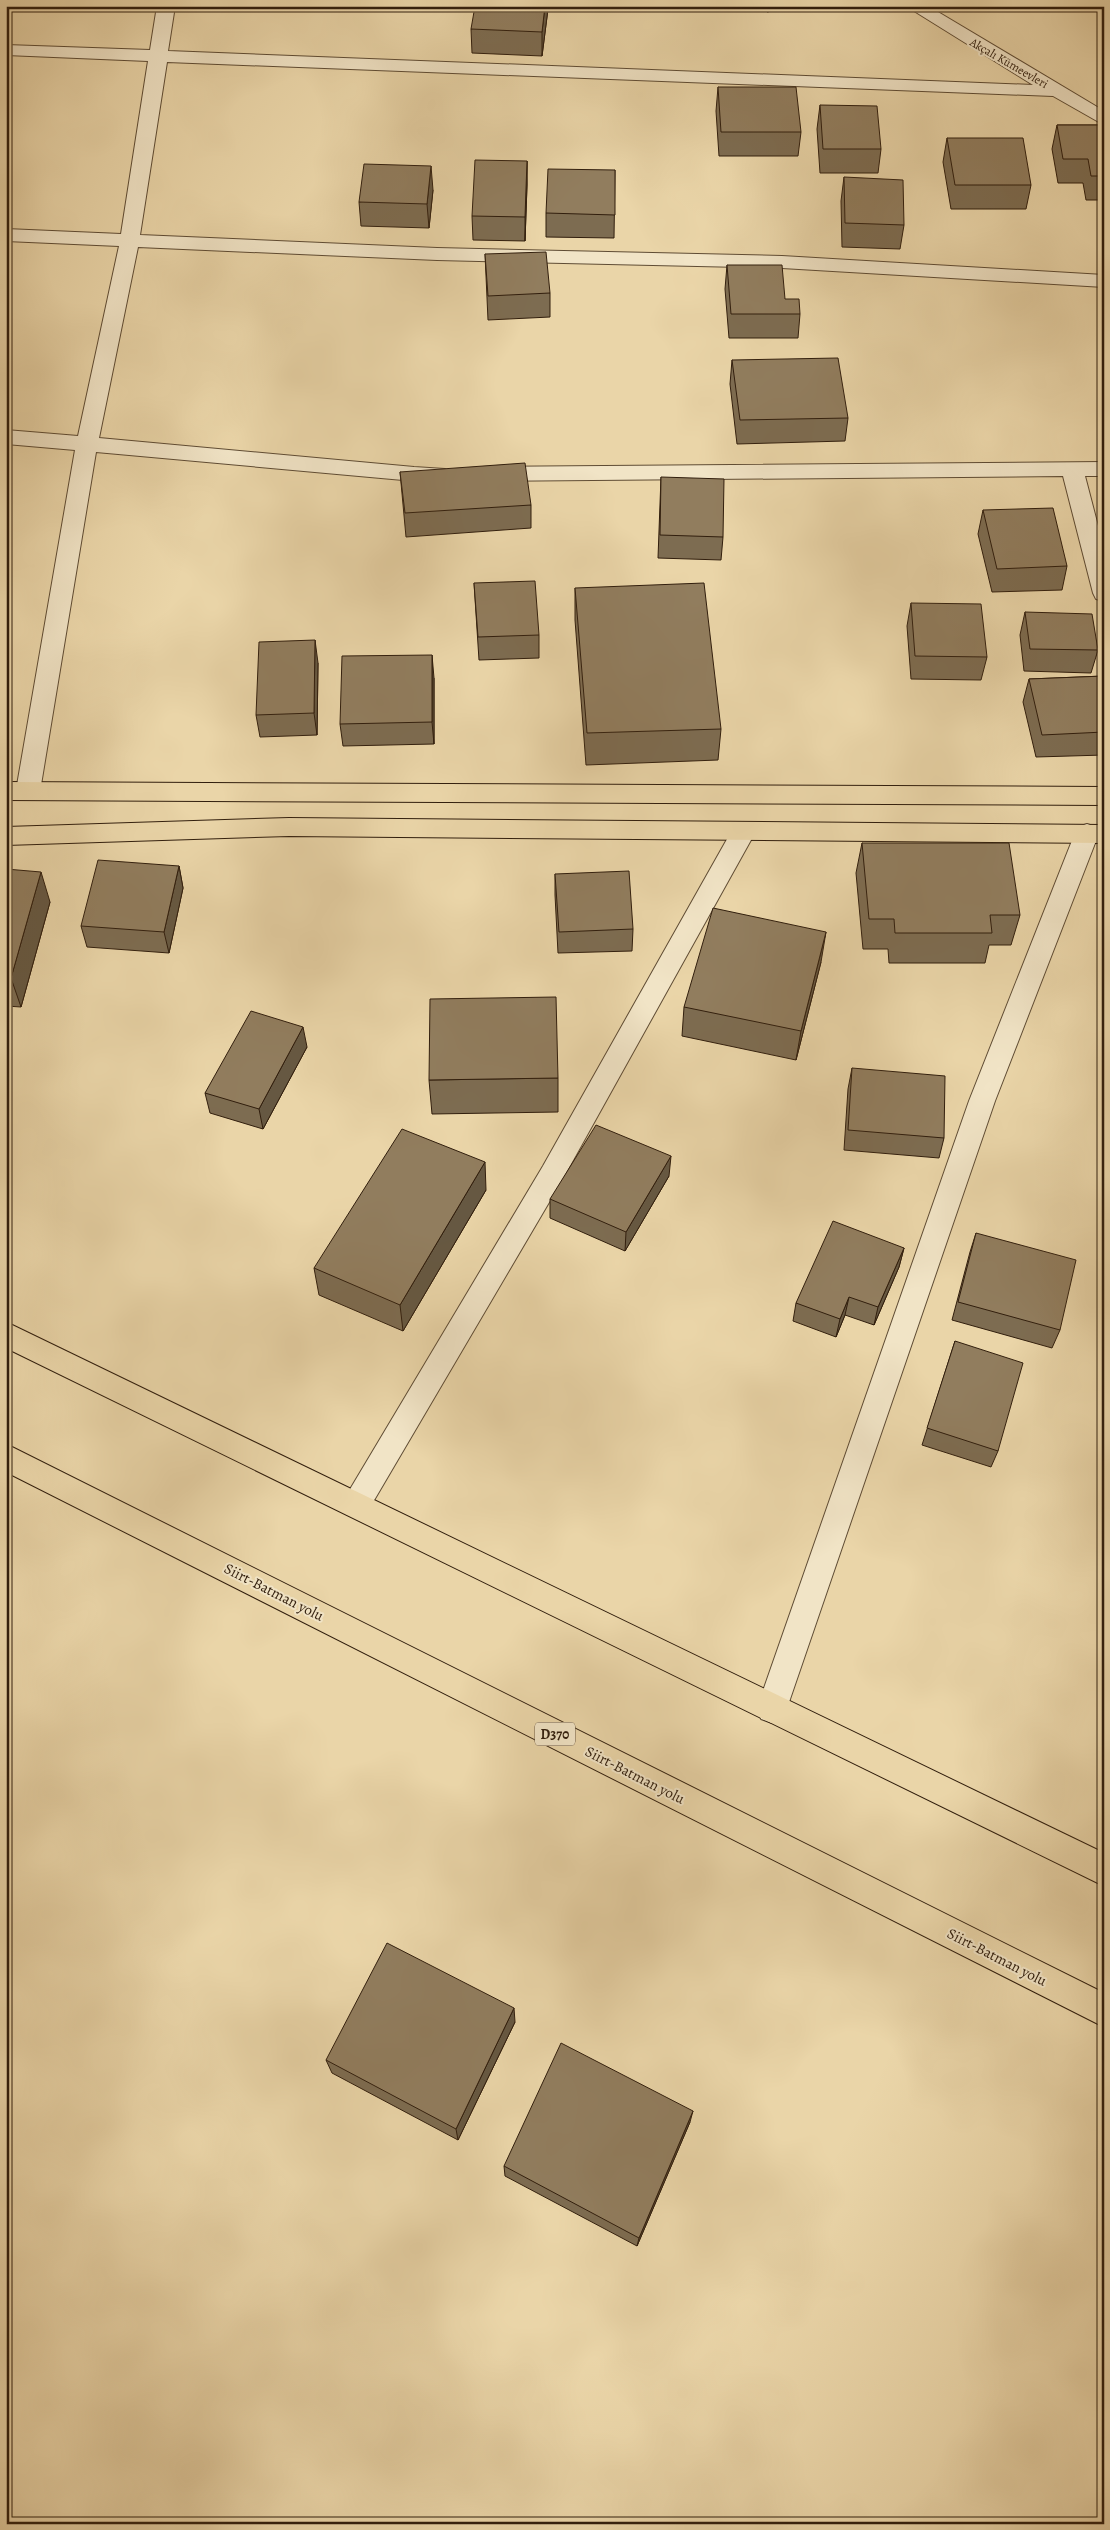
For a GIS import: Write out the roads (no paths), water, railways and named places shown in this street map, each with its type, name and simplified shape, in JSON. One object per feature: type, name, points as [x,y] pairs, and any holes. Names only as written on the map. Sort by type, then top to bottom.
[{"type":"main road","points":[[17,791],[1104,796]]},
{"type":"main road","points":[[6,836],[289,827],[1095,833]]},
{"type":"main road","points":[[6,1334],[1104,1870]]},
{"type":"main road","name":"Siirt-Batman yolu","points":[[6,1457],[1104,2011]]},
{"type":"street","points":[[17,791],[130,239],[166,6]]},
{"type":"street","name":"Akçalı Kümeevleri","points":[[915,6],[1104,119]]},
{"type":"street","points":[[6,50],[159,58],[1056,91]]},
{"type":"street","points":[[6,235],[437,254],[782,262],[1104,281]]},
{"type":"street","points":[[6,437],[414,474],[1104,469]]},
{"type":"street","points":[[1072,469],[1104,593]]},
{"type":"street","points":[[356,1505],[552,1174],[744,831]]},
{"type":"street","points":[[772,1708],[982,1101],[1095,833]]}]
